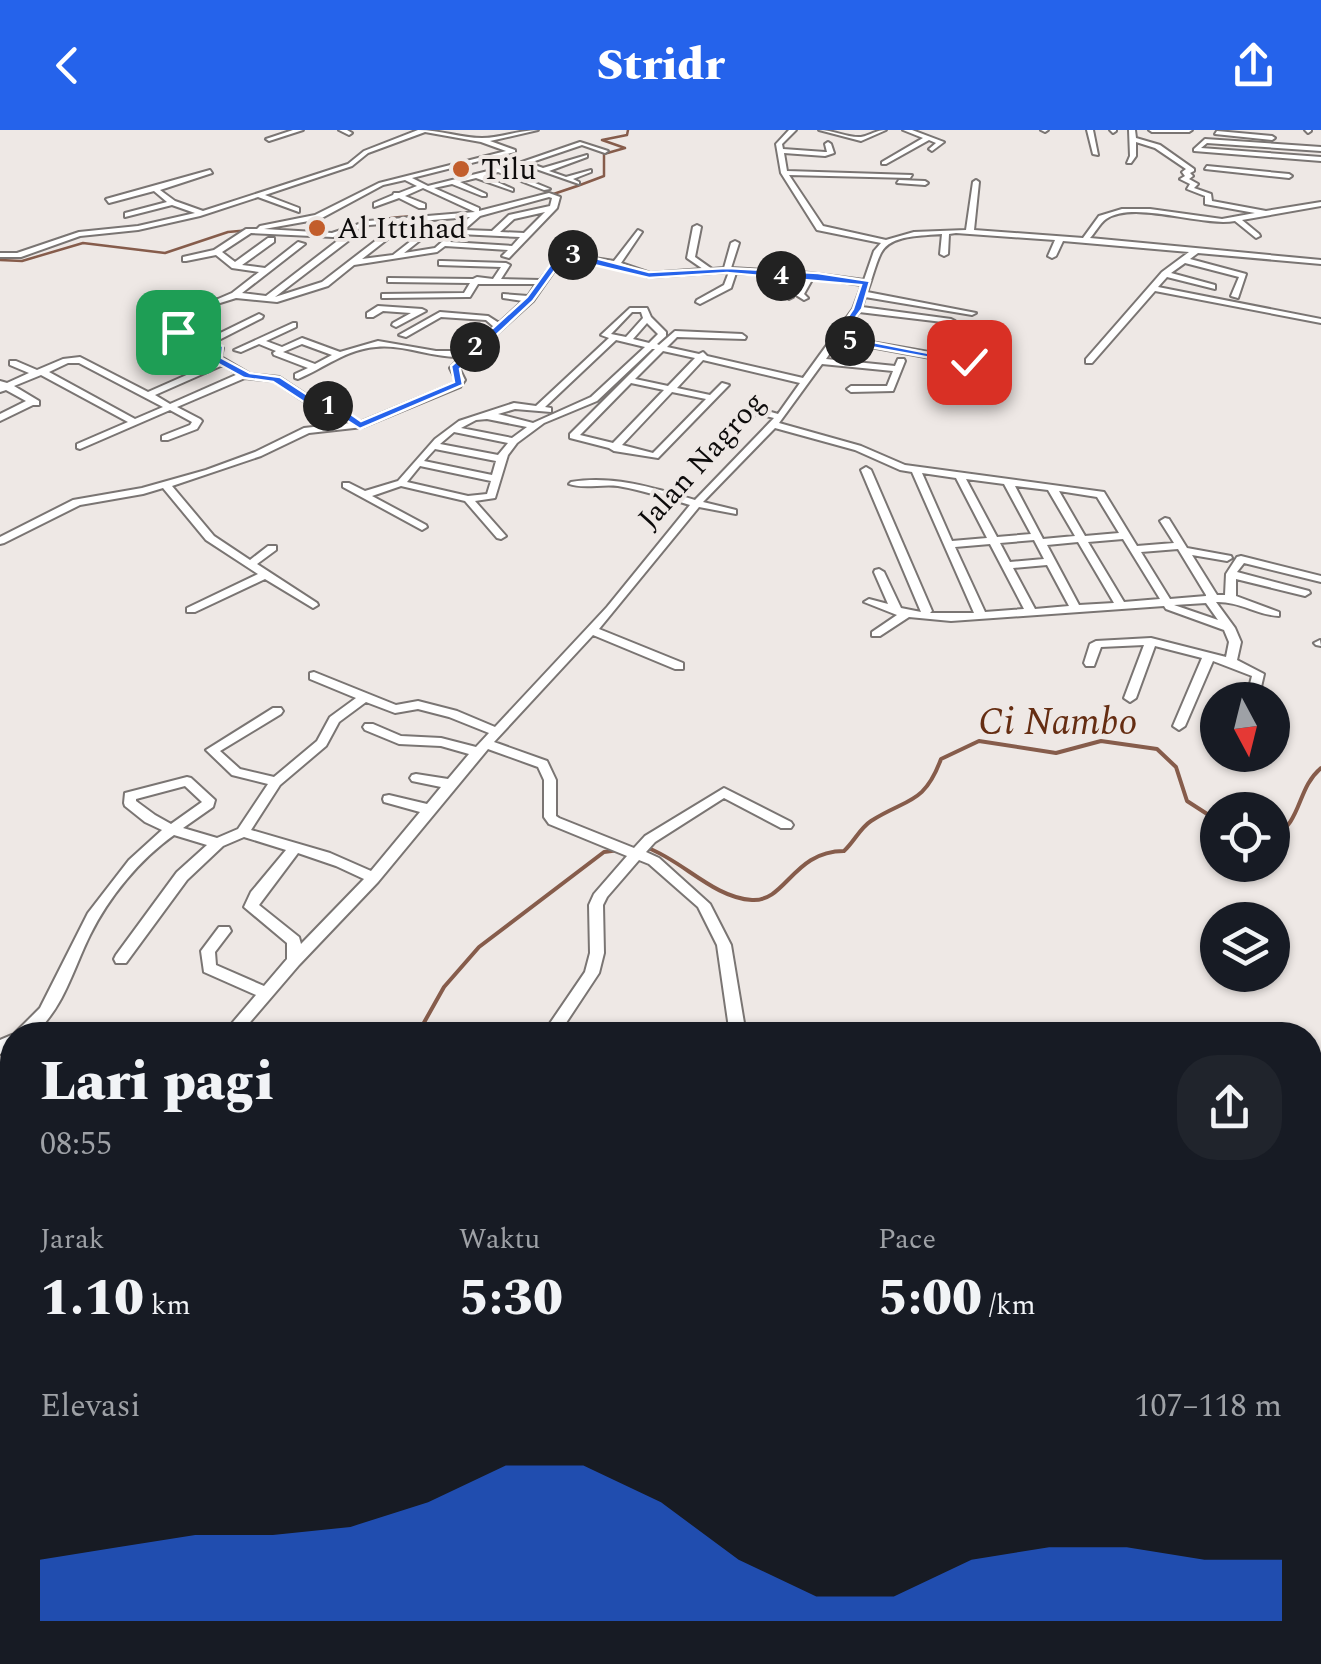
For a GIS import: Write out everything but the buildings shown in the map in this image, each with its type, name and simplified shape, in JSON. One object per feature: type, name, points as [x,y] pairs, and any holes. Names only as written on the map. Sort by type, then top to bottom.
[{"type":"street","points":[[269,139],[300,130]]},
{"type":"street","points":[[0,255],[23,254],[79,234],[138,228],[203,213],[350,165],[366,152],[424,130],[513,150],[502,156],[381,184],[317,217],[252,230],[217,252],[186,260]]},
{"type":"street","points":[[482,140],[535,130]]},
{"type":"street","points":[[792,130],[779,144],[784,174],[822,230],[886,242],[914,234],[991,232],[1321,262]]},
{"type":"street","points":[[822,130],[864,139],[883,130]]},
{"type":"street","points":[[906,130],[941,142],[933,155]]},
{"type":"street","points":[[1090,130],[1096,154]]},
{"type":"street","points":[[1152,130],[1189,130]]},
{"type":"street","points":[[1129,162],[1133,156],[1132,134],[1156,143],[1192,170],[1185,172],[1190,176],[1183,178],[1195,184],[1188,188],[1209,195],[1208,202],[1270,215]]},
{"type":"street","points":[[1217,134],[1257,135],[1317,146]]},
{"type":"street","points":[[884,163],[928,138]]},
{"type":"street","points":[[1280,162],[1196,150],[1204,141],[1317,146]]},
{"type":"street","points":[[523,163],[582,143],[605,150]]},
{"type":"street","points":[[780,151],[825,154],[832,150],[828,144]]},
{"type":"street","points":[[912,146],[933,155]]},
{"type":"street","points":[[900,154],[933,155]]},
{"type":"street","points":[[502,156],[576,183]]},
{"type":"street","points":[[544,170],[585,156]]},
{"type":"street","points":[[1247,157],[1321,159]]},
{"type":"street","points":[[1247,157],[1249,172]]},
{"type":"street","points":[[478,161],[550,192]]},
{"type":"street","points":[[1207,168],[1289,176]]},
{"type":"street","points":[[377,205],[396,194],[499,170]]},
{"type":"street","points":[[567,179],[589,171]]},
{"type":"street","points":[[109,201],[210,172]]},
{"type":"street","points":[[784,174],[910,176]]},
{"type":"street","points":[[477,176],[511,190]]},
{"type":"street","points":[[896,177],[902,183],[926,183]]},
{"type":"street","points":[[406,178],[476,212]]},
{"type":"street","points":[[453,181],[484,195]]},
{"type":"street","points":[[970,231],[976,182]]},
{"type":"street","points":[[155,189],[172,203],[203,213]]},
{"type":"street","points":[[550,192],[553,208]]},
{"type":"street","points":[[252,230],[326,236],[371,222],[476,212],[550,192]]},
{"type":"street","points":[[396,194],[422,206]]},
{"type":"street","points":[[260,196],[296,210]]},
{"type":"street","points":[[359,197],[387,209]]},
{"type":"street","points":[[128,214],[172,203]]},
{"type":"street","points":[[1086,240],[1102,218],[1122,211],[1150,211],[1212,222],[1321,204]]},
{"type":"street","points":[[342,206],[357,213]]},
{"type":"street","points":[[493,234],[509,219],[553,208]]},
{"type":"street","points":[[352,264],[440,247],[508,252],[553,208]]},
{"type":"street","points":[[440,247],[476,212]]},
{"type":"street","points":[[272,300],[350,235],[317,217]]},
{"type":"street","points":[[1238,220],[1256,236]]},
{"type":"street","points":[[697,226],[691,258],[710,271]]},
{"type":"street","points":[[235,295],[272,300],[325,284],[399,227]]},
{"type":"street","points":[[392,258],[430,228]]},
{"type":"street","points":[[944,254],[946,231]]},
{"type":"street","points":[[458,232],[522,235]]},
{"type":"street","points":[[616,264],[638,232]]},
{"type":"street","points":[[990,246],[991,232]]},
{"type":"street","points":[[1052,256],[1060,238]]},
{"type":"street","points":[[235,266],[270,240]]},
{"type":"street","name":"Jalan Nagrog","points":[[241,1022],[294,960],[374,878],[482,748],[776,420],[858,309],[878,251],[886,242]]},
{"type":"street","points":[[700,302],[728,286],[734,243]]},
{"type":"street","points":[[156,309],[220,301],[235,295],[301,244]]},
{"type":"street","points":[[1089,361],[1165,271],[1197,250]]},
{"type":"street","points":[[217,252],[235,266],[266,271]]},
{"type":"street","points":[[0,540],[77,502],[166,485],[258,454],[303,431],[360,426],[457,385],[461,380],[454,370],[530,299],[563,255],[659,275],[730,271],[810,275],[972,313]]},
{"type":"street","points":[[1184,260],[1243,276],[1235,296]]},
{"type":"street","points":[[442,263],[506,265],[497,280]]},
{"type":"street","points":[[1165,271],[1212,287]]},
{"type":"street","points":[[804,298],[800,295],[810,275]]},
{"type":"street","points":[[789,297],[791,276]]},
{"type":"street","points":[[386,296],[467,295],[478,279]]},
{"type":"street","points":[[391,280],[542,282]]},
{"type":"street","points":[[1153,288],[1321,321]]},
{"type":"street","points":[[396,326],[421,312],[435,295]]},
{"type":"street","points":[[506,296],[530,299]]},
{"type":"street","points":[[370,316],[381,308],[421,312]]},
{"type":"street","points":[[858,309],[951,320]]},
{"type":"street","points":[[725,384],[655,456],[573,436],[628,380],[658,345],[664,334],[644,310],[630,310],[605,335],[658,345],[756,370],[805,378]]},
{"type":"street","points":[[403,335],[440,314],[488,318],[498,326]]},
{"type":"street","points":[[206,343],[258,316]]},
{"type":"street","points":[[629,339],[647,318]]},
{"type":"street","points":[[196,323],[178,332],[220,348],[216,358],[246,374],[276,379],[314,404],[334,407],[360,426]]},
{"type":"street","points":[[238,350],[293,325]]},
{"type":"street","points":[[400,483],[468,499],[490,496],[501,459],[514,440],[560,412],[594,399],[658,345],[679,332],[742,337]]},
{"type":"street","points":[[260,361],[318,333]]},
{"type":"street","points":[[539,408],[615,337]]},
{"type":"street","points":[[835,338],[969,362]]},
{"type":"street","points":[[258,341],[317,368]]},
{"type":"street","points":[[302,341],[342,356]]},
{"type":"street","points":[[298,376],[342,356],[385,343],[435,356],[468,354]]},
{"type":"street","points":[[852,389],[890,389],[905,352]]},
{"type":"street","points":[[701,356],[805,378]]},
{"type":"street","points":[[614,448],[673,390],[701,356]]},
{"type":"street","points":[[92,357],[131,380],[130,386]]},
{"type":"street","points":[[3,386],[80,360],[197,423],[165,438]]},
{"type":"street","points":[[146,396],[223,362]]},
{"type":"street","points":[[818,362],[898,369]]},
{"type":"street","points":[[14,363],[133,421]]},
{"type":"street","points":[[743,378],[756,370]]},
{"type":"street","points":[[80,446],[246,374]]},
{"type":"street","points":[[628,380],[712,398]]},
{"type":"street","points":[[0,418],[34,402],[3,386]]},
{"type":"street","points":[[364,495],[400,483],[454,429],[485,415],[514,406],[560,412]]},
{"type":"street","points":[[744,416],[758,411],[909,468],[981,616]]},
{"type":"street","points":[[485,415],[534,426]]},
{"type":"street","points":[[454,429],[514,440]]},
{"type":"street","points":[[435,446],[501,459]]},
{"type":"street","points":[[858,448],[926,611]]},
{"type":"street","points":[[418,464],[497,480]]},
{"type":"street","points":[[866,470],[909,468],[1100,494],[1167,602],[1176,611],[1228,628]]},
{"type":"street","points":[[959,475],[1032,612]]},
{"type":"street","points":[[574,484],[613,481],[695,506],[732,512]]},
{"type":"street","points":[[1008,482],[1076,609]]},
{"type":"street","points":[[346,484],[422,527]]},
{"type":"street","points":[[166,485],[210,538],[313,604]]},
{"type":"street","points":[[1051,488],[1121,606]]},
{"type":"street","points":[[468,499],[501,536]]},
{"type":"street","points":[[1165,521],[1212,595],[1209,600]]},
{"type":"street","points":[[949,544],[1127,536]]},
{"type":"street","points":[[224,587],[272,548]]},
{"type":"street","points":[[1136,549],[1182,548],[1227,558]]},
{"type":"street","points":[[1230,598],[1231,574],[1241,559],[1321,579]]},
{"type":"street","points":[[1007,565],[1050,562]]},
{"type":"street","points":[[879,572],[901,613]]},
{"type":"street","points":[[1231,574],[1305,593]]},
{"type":"street","points":[[192,610],[266,575]]},
{"type":"street","points":[[869,602],[901,613],[940,618],[1230,598],[1275,614]]},
{"type":"street","points":[[1209,600],[1236,645],[1231,662]]},
{"type":"street","points":[[876,634],[901,613]]},
{"type":"street","points":[[591,630],[679,666]]},
{"type":"street","points":[[1090,663],[1096,644],[1151,641],[1231,662],[1258,674],[1256,682]]},
{"type":"street","points":[[1130,698],[1151,641]]},
{"type":"street","points":[[1179,726],[1209,656]]},
{"type":"street","points":[[314,676],[397,710],[418,705],[454,714],[497,732]]},
{"type":"street","points":[[121,960],[182,876],[218,843],[244,832],[276,782],[322,743],[334,720],[365,697]]},
{"type":"street","points":[[276,782],[236,772],[212,750],[277,710]]},
{"type":"street","points":[[369,727],[399,740],[482,748],[543,764],[550,780],[550,817],[560,825],[634,848],[703,904],[724,945],[736,1022]]},
{"type":"street","points":[[416,778],[452,784]]},
{"type":"street","points":[[33,1022],[46,1008],[80,936],[141,856],[172,832],[208,804],[208,797],[187,782],[130,796],[130,803],[147,819],[172,832],[218,843]]},
{"type":"street","points":[[559,1022],[592,974],[598,899],[634,848],[724,792],[786,825]]},
{"type":"street","points":[[389,799],[430,810]]},
{"type":"street","points":[[244,832],[343,860],[374,878]]},
{"type":"street","points":[[294,960],[294,941],[252,906],[295,848]]},
{"type":"street","points":[[224,931],[208,951],[210,968],[266,993]]},
{"type":"waterway","points":[[358,224],[485,211],[571,188],[604,176],[604,154],[625,148],[602,140],[627,135],[628,130]]},
{"type":"waterway","points":[[0,260],[22,261],[83,243],[165,253],[228,232],[250,230]]},
{"type":"waterway","name":"Ci Nambo","points":[[648,848],[725,893],[752,900],[764,898],[813,859],[844,851],[867,824],[921,793],[941,759],[979,741],[1056,753],[1101,741],[1157,749],[1176,767],[1187,801],[1200,809]]},
{"type":"waterway","name":"Ci Nambo","points":[[1290,822],[1307,786],[1321,768]]},
{"type":"waterway","name":"Ci Nambo","points":[[424,1022],[444,987],[479,947],[604,852],[619,850]]},
{"type":"place","name":"Tilu","points":[[461,169]]},
{"type":"place","name":"Al Ittihad","points":[[317,228]]},
{"type":"route","points":[[178,332],[220,348],[216,358],[248,376],[276,379],[314,404],[334,407],[360,426],[460,383],[454,368],[530,299],[561,256],[572,254],[649,275],[727,270],[867,283],[858,309],[835,338],[969,362]]}]
